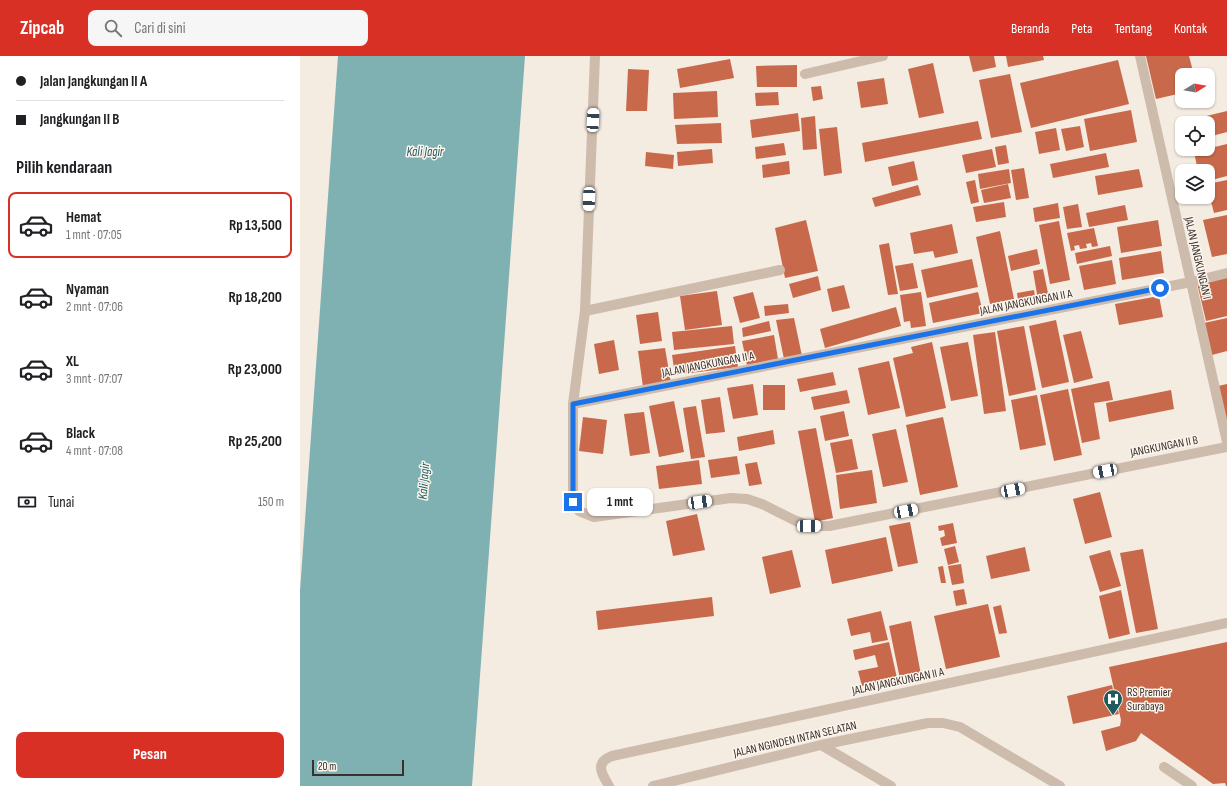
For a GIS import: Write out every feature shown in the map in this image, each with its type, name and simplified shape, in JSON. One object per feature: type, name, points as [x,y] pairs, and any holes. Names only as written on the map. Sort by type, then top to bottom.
[{"type":"street","points":[[573,404],[585,311],[596,56]]},
{"type":"street","points":[[805,74],[883,56]]},
{"type":"street","name":"JALAN JANGKUNGAN I","points":[[1140,56],[1227,442]]},
{"type":"street","points":[[585,311],[780,270]]},
{"type":"street","name":"JALAN JANGKUNGAN II A","points":[[573,404],[1190,282],[1227,273]]},
{"type":"street","name":"JANGKUNGAN II B","points":[[573,404],[573,502],[580,511],[594,517],[731,498],[747,499],[762,504],[809,526],[829,526],[1227,447]]},
{"type":"street","name":"JALAN JANGKUNGAN II A","points":[[610,786],[601,770],[602,763],[605,759],[612,756],[1227,623]]},
{"type":"street","name":"JALAN NGINDEN INTAN SELATAN","points":[[653,786],[821,745],[914,725],[943,723],[960,727],[1060,786]]},
{"type":"street","points":[[821,745],[891,786]]},
{"type":"street","points":[[1164,767],[1192,786]]},
{"type":"water","name":"Kali Jagir","points":[[338,56],[525,56],[472,786],[300,786],[300,591]]},
{"type":"building","points":[[969,56],[994,56],[996,67],[973,72]]},
{"type":"building","points":[[1006,56],[1043,56],[1044,60],[1008,67]]},
{"type":"building","points":[[1146,56],[1189,56],[1192,68],[1175,68],[1175,95],[1156,99]]},
{"type":"building","points":[[730,59],[734,78],[680,88],[677,69]]},
{"type":"building","points":[[1118,60],[1129,104],[1031,128],[1020,83]]},
{"type":"building","points":[[933,63],[944,113],[919,118],[908,69]]},
{"type":"building","points":[[797,65],[797,87],[757,87],[756,66]]},
{"type":"building","points":[[628,69],[649,70],[647,111],[626,111]]},
{"type":"building","points":[[1010,74],[1022,132],[991,138],[979,80]]},
{"type":"building","points":[[884,78],[888,104],[861,108],[857,82]]},
{"type":"building","points":[[821,86],[823,99],[813,101],[811,87]]},
{"type":"building","points":[[717,91],[718,117],[674,119],[673,93]]},
{"type":"building","points":[[778,92],[779,105],[756,106],[755,93]]},
{"type":"building","points":[[1131,110],[1137,142],[1090,151],[1084,119]]},
{"type":"building","points":[[1227,111],[1227,132],[1215,135],[1215,116],[1206,116]]},
{"type":"building","points":[[798,113],[800,131],[752,138],[750,120]]},
{"type":"building","points":[[815,116],[817,149],[803,150],[801,118]]},
{"type":"building","points":[[978,121],[982,139],[865,162],[862,143]]},
{"type":"building","points":[[721,123],[722,143],[677,144],[675,125]]},
{"type":"building","points":[[1080,126],[1084,147],[1066,151],[1061,129]]},
{"type":"building","points":[[837,127],[842,173],[824,176],[819,129]]},
{"type":"building","points":[[1056,128],[1060,150],[1039,154],[1035,132]]},
{"type":"building","points":[[784,143],[786,155],[756,159],[755,147]]},
{"type":"building","points":[[1227,144],[1227,176],[1215,179],[1215,164],[1197,164],[1195,156],[1215,156],[1215,147]]},
{"type":"building","points":[[1006,145],[1009,163],[998,165],[995,147]]},
{"type":"building","points":[[712,149],[713,163],[678,166],[677,152]]},
{"type":"building","points":[[992,149],[996,167],[966,173],[962,155]]},
{"type":"building","points":[[646,152],[674,155],[673,169],[645,166]]},
{"type":"building","points":[[1106,153],[1109,167],[1053,178],[1050,164]]},
{"type":"building","points":[[789,161],[790,174],[763,178],[762,165]]},
{"type":"building","points":[[914,161],[918,180],[892,186],[888,167]]},
{"type":"building","points":[[1024,168],[1029,198],[1016,200],[1011,170]]},
{"type":"building","points":[[1009,169],[1011,183],[980,189],[978,174]]},
{"type":"building","points":[[1139,169],[1143,187],[1098,195],[1095,176]]},
{"type":"building","points":[[975,180],[979,202],[971,204],[966,182]]},
{"type":"building","points":[[1227,180],[1227,210],[1214,213],[1212,204],[1215,204],[1215,183]]},
{"type":"building","points":[[1008,184],[1011,198],[984,203],[981,190]]},
{"type":"building","points":[[918,185],[921,195],[875,207],[872,198]]},
{"type":"building","points":[[1004,202],[1006,217],[976,222],[973,207]]},
{"type":"building","points":[[1058,203],[1060,218],[1035,222],[1033,208]]},
{"type":"building","points":[[1078,204],[1082,227],[1067,229],[1063,207]]},
{"type":"building","points":[[1125,205],[1128,220],[1089,227],[1086,213]]},
{"type":"building","points":[[1227,215],[1227,254],[1212,257],[1203,220]]},
{"type":"building","points":[[806,220],[818,271],[785,278],[775,228]]},
{"type":"building","points":[[1158,220],[1162,246],[1121,253],[1117,227]]},
{"type":"building","points":[[1059,221],[1070,280],[1050,284],[1039,225]]},
{"type":"building","points":[[952,224],[958,253],[935,258],[933,251],[914,254],[910,233]]},
{"type":"building","points":[[1094,228],[1098,246],[1092,247],[1091,243],[1086,244],[1087,248],[1080,249],[1079,245],[1074,246],[1075,250],[1071,251],[1067,233]]},
{"type":"building","points":[[1000,231],[1014,299],[990,304],[976,237]]},
{"type":"building","points":[[889,243],[898,294],[888,295],[879,245]]},
{"type":"building","points":[[1110,246],[1112,256],[1077,264],[1075,253]]},
{"type":"building","points":[[1037,249],[1040,264],[1011,271],[1008,256]]},
{"type":"building","points":[[1161,251],[1164,273],[1122,280],[1119,258]]},
{"type":"building","points":[[972,259],[978,287],[927,298],[921,270]]},
{"type":"building","points":[[1112,260],[1116,284],[1084,290],[1079,266]]},
{"type":"building","points":[[913,263],[918,288],[900,291],[895,266]]},
{"type":"building","points":[[1043,269],[1049,298],[1038,300],[1033,271]]},
{"type":"building","points":[[818,276],[821,290],[793,298],[789,284]]},
{"type":"building","points":[[1227,276],[1227,316],[1206,321],[1197,283]]},
{"type":"building","points":[[844,285],[850,308],[832,312],[827,289]]},
{"type":"building","points":[[1034,290],[1036,304],[1019,307],[1017,293]]},
{"type":"building","points":[[717,291],[722,325],[685,330],[680,296]]},
{"type":"building","points":[[753,292],[760,318],[740,323],[733,297]]},
{"type":"building","points":[[921,292],[926,326],[911,328],[910,321],[904,322],[900,295]]},
{"type":"building","points":[[978,292],[983,313],[933,323],[929,303]]},
{"type":"building","points":[[1159,296],[1163,317],[1119,325],[1115,304]]},
{"type":"building","points":[[788,304],[789,313],[765,316],[764,306]]},
{"type":"building","points":[[896,307],[901,326],[825,348],[820,329]]},
{"type":"building","points":[[658,312],[662,341],[640,344],[636,315]]},
{"type":"building","points":[[794,318],[802,356],[784,359],[776,320]]},
{"type":"building","points":[[1227,318],[1227,351],[1212,355],[1204,323]]},
{"type":"building","points":[[1056,320],[1069,382],[1042,388],[1029,326]]},
{"type":"building","points":[[769,321],[771,331],[743,337],[742,328]]},
{"type":"building","points":[[732,326],[734,344],[674,350],[672,332]]},
{"type":"building","points":[[1024,326],[1036,390],[1009,396],[997,331]]},
{"type":"building","points":[[1081,331],[1093,378],[1074,383],[1063,335]]},
{"type":"building","points":[[995,332],[1006,411],[984,414],[973,335]]},
{"type":"building","points":[[774,335],[778,359],[747,365],[742,341]]},
{"type":"building","points":[[614,340],[619,370],[599,374],[594,344]]},
{"type":"building","points":[[932,342],[946,408],[906,417],[893,358],[913,353],[911,347]]},
{"type":"building","points":[[968,342],[978,396],[951,401],[940,347]]},
{"type":"building","points":[[735,346],[738,367],[675,375],[672,355]]},
{"type":"building","points":[[665,348],[671,383],[643,387],[638,351]]},
{"type":"building","points":[[889,361],[900,408],[868,415],[858,368]]},
{"type":"building","points":[[833,372],[836,385],[800,392],[797,379]]},
{"type":"building","points":[[1109,381],[1113,400],[1094,403],[1100,439],[1082,443],[1071,389]]},
{"type":"building","points":[[753,384],[758,415],[733,419],[727,388]]},
{"type":"building","points":[[1227,384],[1227,422],[1218,386]]},
{"type":"building","points":[[763,385],[785,385],[785,410],[763,410]]},
{"type":"building","points":[[1068,389],[1082,455],[1054,461],[1040,395]]},
{"type":"building","points":[[847,390],[850,403],[814,410],[811,397]]},
{"type":"building","points":[[1171,390],[1174,409],[1109,422],[1106,403]]},
{"type":"building","points":[[1037,395],[1046,445],[1020,450],[1011,400]]},
{"type":"building","points":[[720,397],[725,432],[706,434],[701,400]]},
{"type":"building","points":[[674,401],[684,452],[659,457],[649,406]]},
{"type":"building","points":[[696,406],[705,457],[691,459],[683,408]]},
{"type":"building","points":[[844,411],[849,436],[825,441],[820,416]]},
{"type":"building","points":[[644,412],[650,453],[630,456],[624,414]]},
{"type":"building","points":[[583,417],[607,420],[603,454],[579,451]]},
{"type":"building","points":[[943,417],[958,487],[920,495],[906,425]]},
{"type":"building","points":[[816,428],[833,518],[815,522],[798,431]]},
{"type":"building","points":[[896,429],[908,482],[883,487],[872,434]]},
{"type":"building","points":[[773,430],[775,444],[739,451],[737,437]]},
{"type":"building","points":[[852,439],[858,469],[836,473],[830,443]]},
{"type":"building","points":[[737,456],[740,474],[711,478],[708,460]]},
{"type":"building","points":[[699,460],[702,484],[659,489],[656,466]]},
{"type":"building","points":[[757,462],[762,484],[749,486],[745,464]]},
{"type":"building","points":[[872,470],[877,503],[840,509],[836,475]]},
{"type":"building","points":[[1100,492],[1112,537],[1085,544],[1073,499]]},
{"type":"building","points":[[697,514],[705,550],[673,556],[666,521]]},
{"type":"building","points":[[910,522],[918,563],[898,567],[889,526]]},
{"type":"building","points":[[953,523],[957,543],[942,546],[940,538],[945,536],[944,530],[939,531],[938,526]]},
{"type":"building","points":[[886,537],[893,571],[832,584],[825,550]]},
{"type":"building","points":[[955,546],[959,562],[948,565],[944,549]]},
{"type":"building","points":[[1025,547],[1030,571],[991,579],[986,556]]},
{"type":"building","points":[[1143,549],[1158,629],[1136,633],[1120,553]]},
{"type":"building","points":[[792,550],[801,587],[770,594],[762,557]]},
{"type":"building","points":[[1110,550],[1121,586],[1100,592],[1089,556]]},
{"type":"building","points":[[961,564],[964,583],[952,585],[948,566]]},
{"type":"building","points":[[943,566],[946,583],[941,583],[938,567]]},
{"type":"building","points":[[964,589],[967,604],[956,606],[953,591]]},
{"type":"building","points":[[1121,590],[1130,634],[1109,639],[1099,596]]},
{"type":"building","points":[[712,597],[714,616],[598,630],[596,611]]},
{"type":"building","points":[[988,604],[1000,657],[946,669],[934,616]]},
{"type":"building","points":[[1001,605],[1007,633],[999,634],[993,607]]},
{"type":"building","points":[[881,611],[888,640],[872,643],[870,632],[851,636],[847,619]]},
{"type":"building","points":[[911,621],[921,675],[900,679],[889,626]]},
{"type":"building","points":[[889,642],[897,678],[862,686],[858,671],[878,667],[875,655],[855,660],[853,650]]},
{"type":"building","points":[[1227,642],[1227,786],[1225,783],[1213,784],[1141,733],[1136,741],[1106,751],[1101,731],[1120,726],[1121,720],[1109,667]]},
{"type":"building","points":[[1112,685],[1119,714],[1073,724],[1067,696]]},
{"type":"place","name":"RS Premier Surabaya","points":[[1113,716]]},
{"type":"route","points":[[573,502],[573,404],[1160,288]]}]
